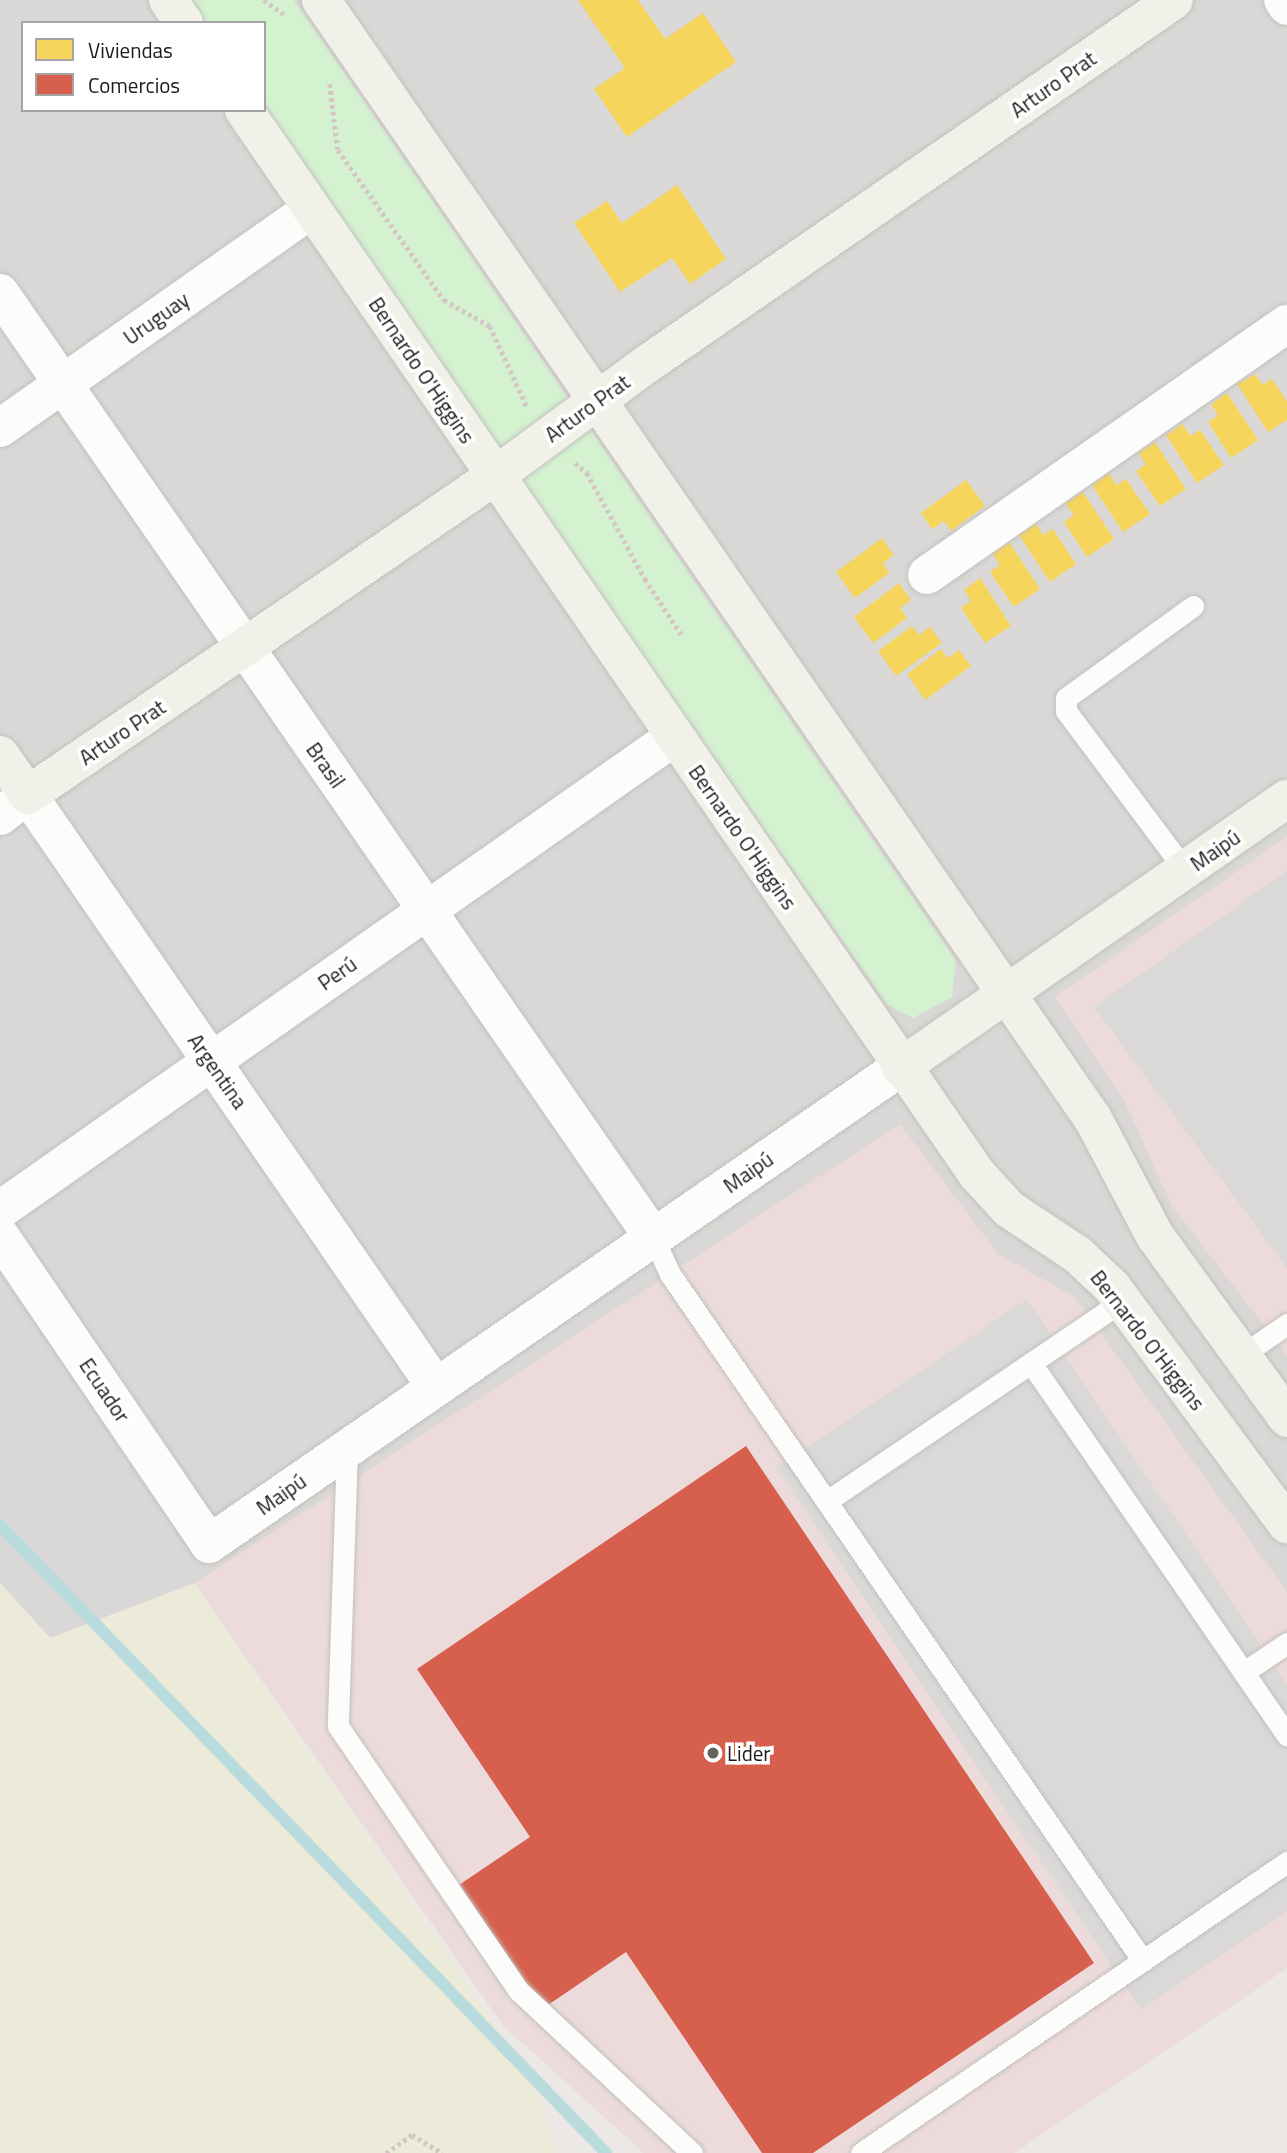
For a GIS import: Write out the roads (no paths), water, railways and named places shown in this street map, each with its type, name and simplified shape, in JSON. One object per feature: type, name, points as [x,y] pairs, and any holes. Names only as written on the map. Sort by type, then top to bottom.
[{"type":"street","points":[[168,0],[183,21]]},
{"type":"street","name":"Arturo Prat","points":[[14,805],[495,476],[595,401],[1174,0]]},
{"type":"street","points":[[1283,0],[1287,5]]},
{"type":"street","points":[[308,12],[595,401],[1104,1135],[1155,1236],[1287,1418]]},
{"type":"street","name":"Bernardo O'Higgins","points":[[245,112],[901,1067],[992,1193],[1026,1222],[1078,1255],[1122,1301],[1287,1524]]},
{"type":"street","name":"Uruguay","points":[[0,428],[312,209]]},
{"type":"street","name":"Brasil","points":[[0,293],[653,1237]]},
{"type":"street","points":[[927,575],[1287,324]]},
{"type":"street","name":"Perú","points":[[0,1210],[674,737]]},
{"type":"street","name":"Argentina","points":[[0,755],[14,805],[211,1061],[436,1387]]},
{"type":"street","name":"Maipú","points":[[209,1544],[1006,996],[1287,799]]},
{"type":"street","name":"Ecuador","points":[[0,1236],[209,1544]]},
{"type":"lane","points":[[1185,870],[1066,711],[1066,698],[1193,606]]},
{"type":"lane","points":[[653,1237],[670,1274],[1143,1961]]},
{"type":"lane","points":[[827,1502],[1122,1301]]},
{"type":"lane","points":[[1242,1354],[1287,1324]]},
{"type":"lane","points":[[1031,1363],[1287,1735]]},
{"type":"lane","points":[[347,1448],[338,1726],[519,1991],[692,2153]]},
{"type":"lane","points":[[1244,1672],[1287,1643]]},
{"type":"lane","points":[[861,2153],[1287,1862]]},
{"type":"waterway","points":[[0,1525],[606,2153]]},
{"type":"place","name":"Lider","points":[[713,1753]]}]
